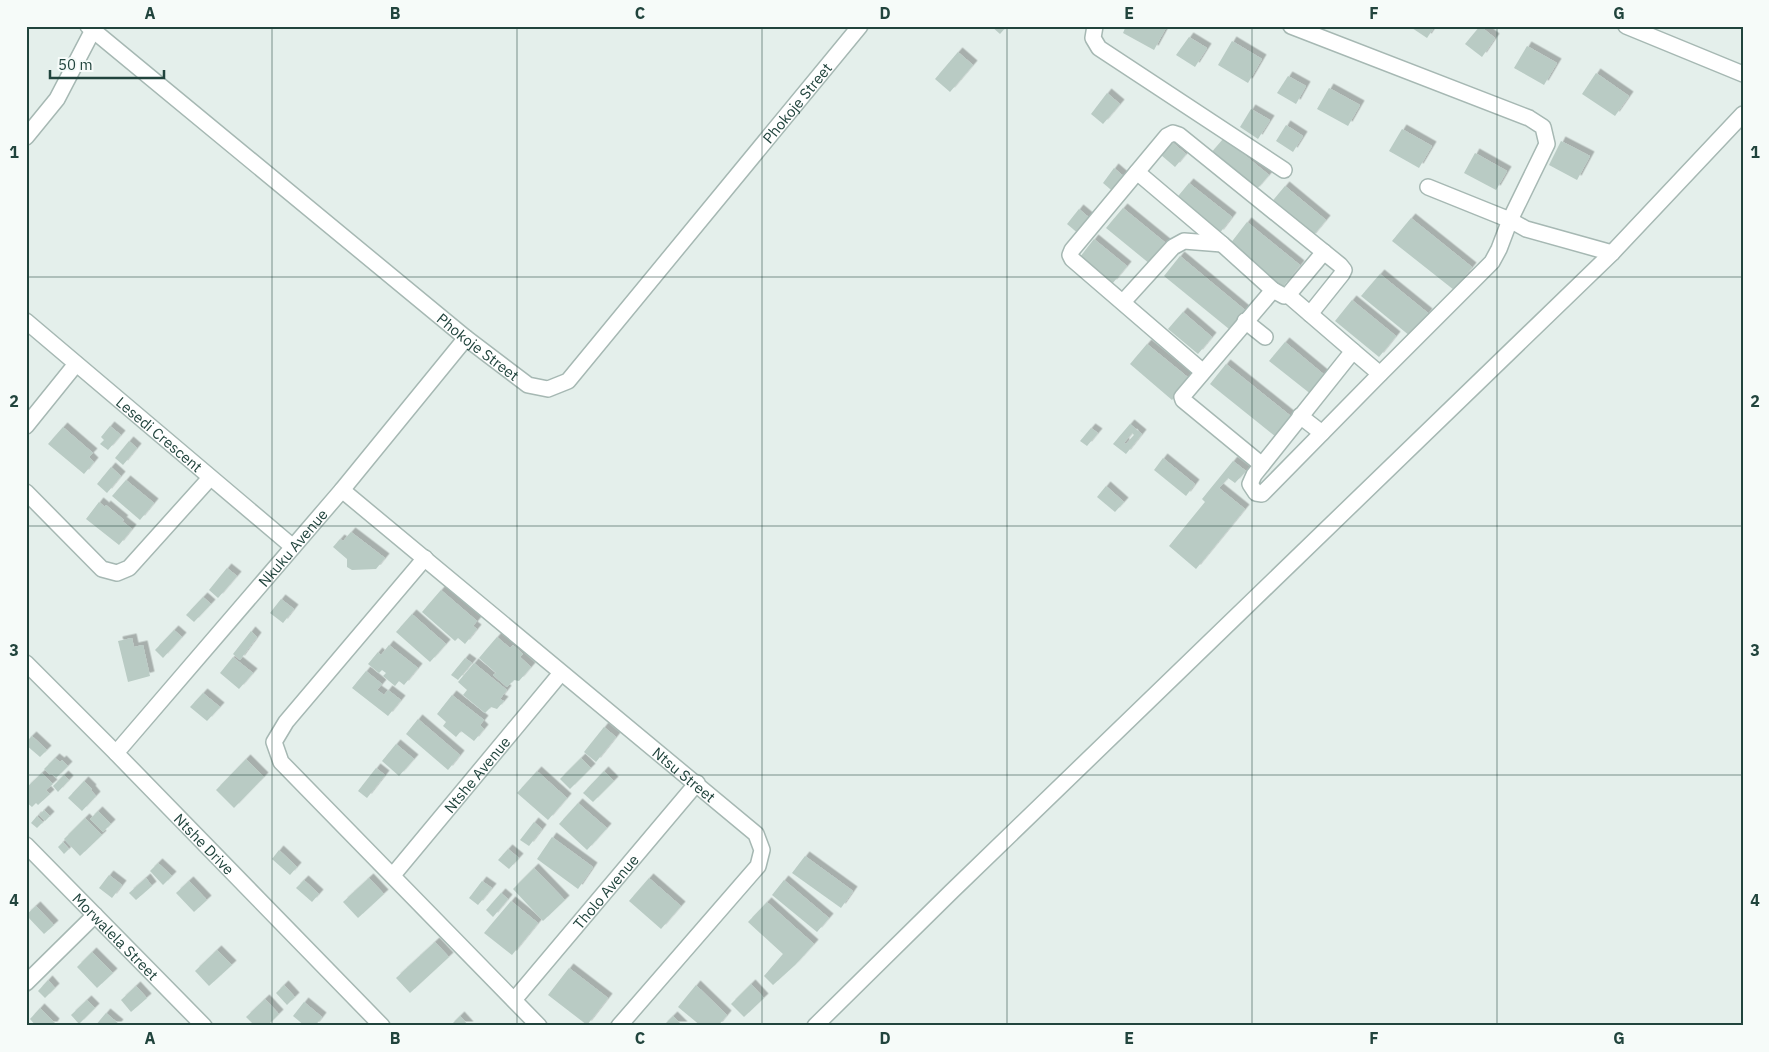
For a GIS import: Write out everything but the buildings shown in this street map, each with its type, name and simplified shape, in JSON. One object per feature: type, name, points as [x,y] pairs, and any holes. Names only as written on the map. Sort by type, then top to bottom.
[{"type":"street","name":"Phokoje Street","points":[[90,28],[466,338],[528,385],[548,389],[568,381],[860,26]]},
{"type":"street","points":[[1095,26],[1093,38],[1099,48],[1284,170]]},
{"type":"street","points":[[1291,26],[1529,118],[1543,127],[1547,144],[1492,262],[1262,494],[1256,493],[1250,484],[1254,475],[1352,351]]},
{"type":"street","points":[[1626,26],[1743,74]]},
{"type":"street","points":[[26,137],[57,100],[90,28]]},
{"type":"street","points":[[814,1026],[1612,253],[1743,114]]},
{"type":"street","points":[[1202,371],[1072,259],[1070,255],[1072,250],[1166,136],[1173,133],[1179,135],[1340,265],[1344,270],[1342,274],[1310,314]]},
{"type":"street","points":[[1137,172],[1273,290],[1284,296],[1288,295],[1380,374]]},
{"type":"street","points":[[1428,187],[1510,220],[1526,229],[1612,253]]},
{"type":"street","points":[[1123,302],[1173,248],[1184,241],[1222,244]]},
{"type":"street","points":[[1288,295],[1324,252]]},
{"type":"street","points":[[1262,466],[1183,400],[1182,397],[1202,371],[1273,290]]},
{"type":"street","name":"Lesedi Crescent","points":[[26,321],[293,547]]},
{"type":"street","points":[[1245,321],[1265,337]]},
{"type":"street","name":"Nkuku Avenue","points":[[116,753],[342,490],[466,338]]},
{"type":"street","points":[[26,426],[76,364]]},
{"type":"street","points":[[1300,416],[1322,433]]},
{"type":"street","points":[[26,492],[102,569],[117,573],[130,568],[210,478]]},
{"type":"street","name":"Ntsu Street","points":[[342,490],[561,673],[697,783],[756,834],[762,850],[758,866],[619,1026]]},
{"type":"street","points":[[425,558],[286,722],[274,742],[281,762],[539,1026]]},
{"type":"street","name":"Ntshe Drive","points":[[26,663],[382,1026]]},
{"type":"street","name":"Ntshe Avenue","points":[[393,875],[561,673]]},
{"type":"street","name":"Tholo Avenue","points":[[514,1000],[697,783]]},
{"type":"street","name":"Morwalela Street","points":[[26,845],[198,1024]]},
{"type":"street","points":[[26,983],[95,915]]}]
